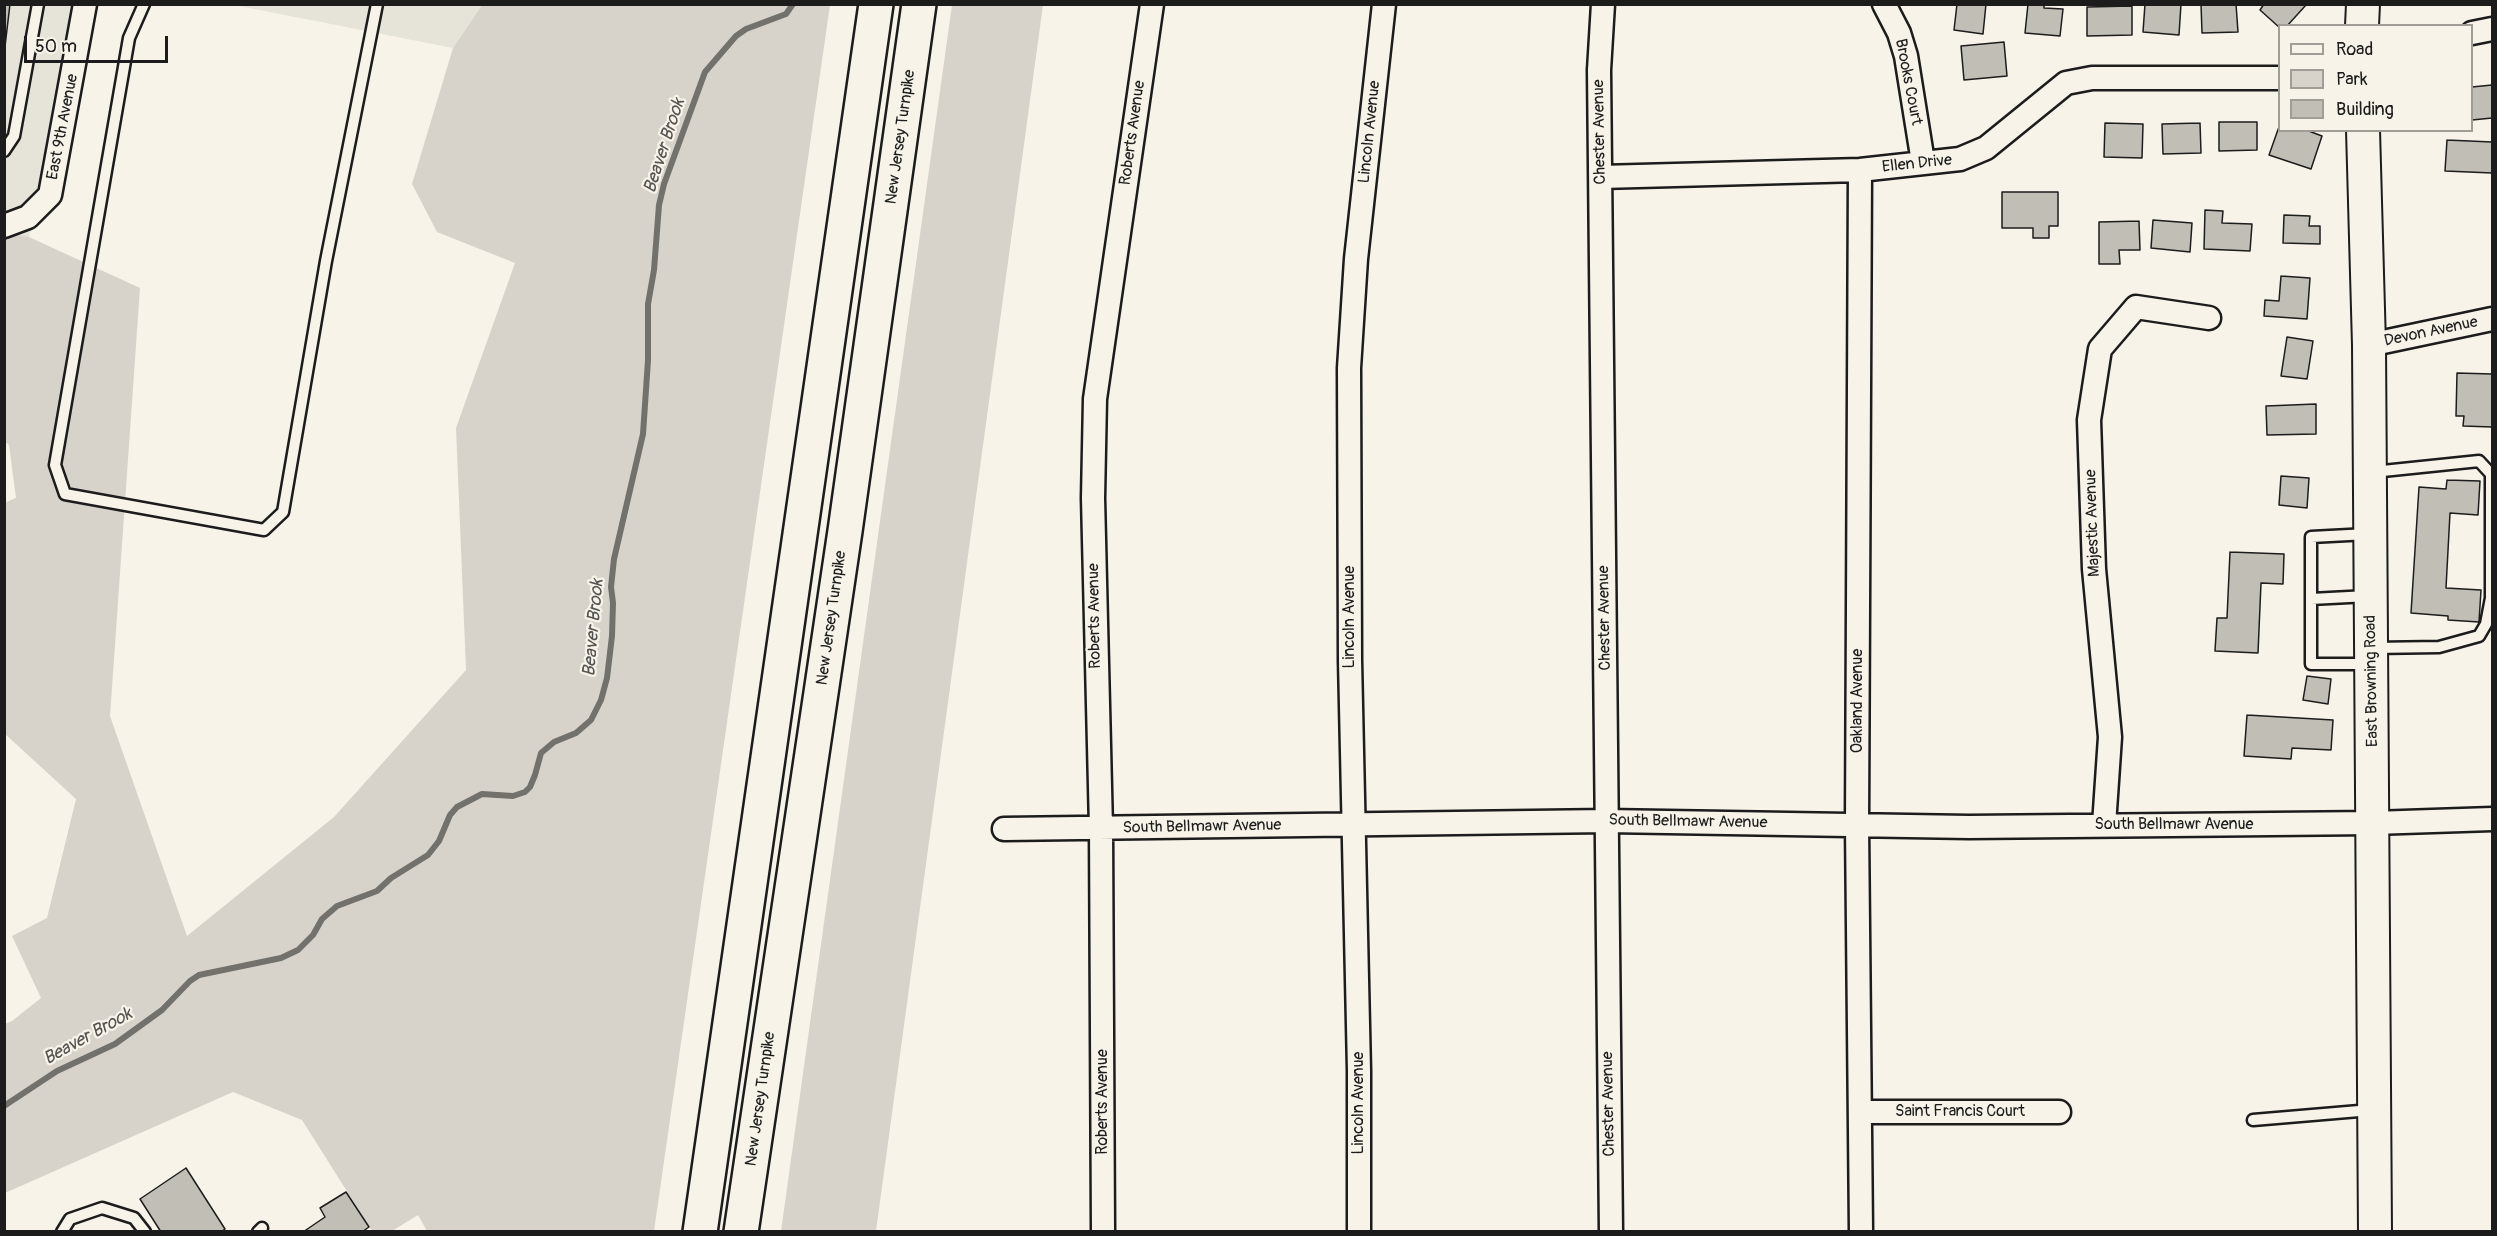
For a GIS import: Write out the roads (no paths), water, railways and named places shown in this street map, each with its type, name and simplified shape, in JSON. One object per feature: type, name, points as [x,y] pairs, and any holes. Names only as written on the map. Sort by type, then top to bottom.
[{"type":"highway","points":[[700,1232],[876,4]]},
{"type":"highway","name":"New Jersey Turnpike","points":[[741,1232],[920,4]]},
{"type":"main road","points":[[2362,24],[2363,4]]},
{"type":"main road","name":"East Browning Road","points":[[2363,132],[2369,345],[2375,1232]]},
{"type":"street","name":"East 9th Avenue","points":[[4,226],[28,217],[50,195],[85,4]]},
{"type":"street","name":"Roberts Avenue","points":[[1104,1232],[1101,828],[1093,498],[1095,399],[1152,4]]},
{"type":"street","name":"Lincoln Avenue","points":[[1359,1232],[1359,1071],[1350,660],[1349,368],[1356,260],[1384,4]]},
{"type":"street","name":"Chester Avenue","points":[[1603,4],[1599,70],[1611,1232]]},
{"type":"street","name":"Brooks Court","points":[[1884,4],[1899,33],[1906,57],[1923,162]]},
{"type":"street","points":[[2473,33],[2493,29]]},
{"type":"street","name":"Ellen Drive","points":[[1601,177],[1860,170],[1960,159],[1986,148],[2066,83],[2091,78],[2278,78]]},
{"type":"street","name":"Oakland Avenue","points":[[1860,170],[1857,825],[1861,1232]]},
{"type":"street","name":"Majestic Avenue","points":[[2104,825],[2110,737],[2094,569],[2089,420],[2100,349],[2136,308],[2209,318]]},
{"type":"street","name":"Devon Avenue","points":[[2369,345],[2493,319]]},
{"type":"street","name":"South Bellmawr Avenue","points":[[1004,829],[1607,821],[1969,827],[2373,823],[2493,819]]},
{"type":"street","name":"Saint Francis Court","points":[[1861,1112],[2059,1112]]},
{"type":"lane","points":[[4,150],[14,136],[38,4]]},
{"type":"lane","points":[[144,4],[129,38],[55,465],[65,494],[264,530],[283,512],[327,261],[377,4]]},
{"type":"lane","points":[[2370,472],[2479,461],[2490,474],[2491,598],[2486,624],[2479,636],[2439,647],[2312,664],[2311,537],[2370,534]]},
{"type":"lane","points":[[2311,599],[2371,596]]},
{"type":"lane","points":[[2253,1120],[2374,1110]]},
{"type":"lane","points":[[62,1232],[70,1219],[102,1208],[134,1218],[145,1232]]},
{"type":"waterway","name":"Beaver Brook","points":[[4,1106],[57,1071],[115,1044],[162,1010],[190,981],[199,975],[281,958],[298,950],[313,935],[322,919],[337,906],[377,891],[391,878],[428,855],[439,841],[450,815],[457,807],[482,794],[513,796],[525,792],[535,775],[541,753],[554,742],[576,733],[591,720],[601,700],[607,678],[612,636],[611,587],[614,559],[643,434],[648,360],[648,304],[654,270],[659,205],[664,184],[705,72],[736,36],[746,29],[786,14],[793,4]]}]
